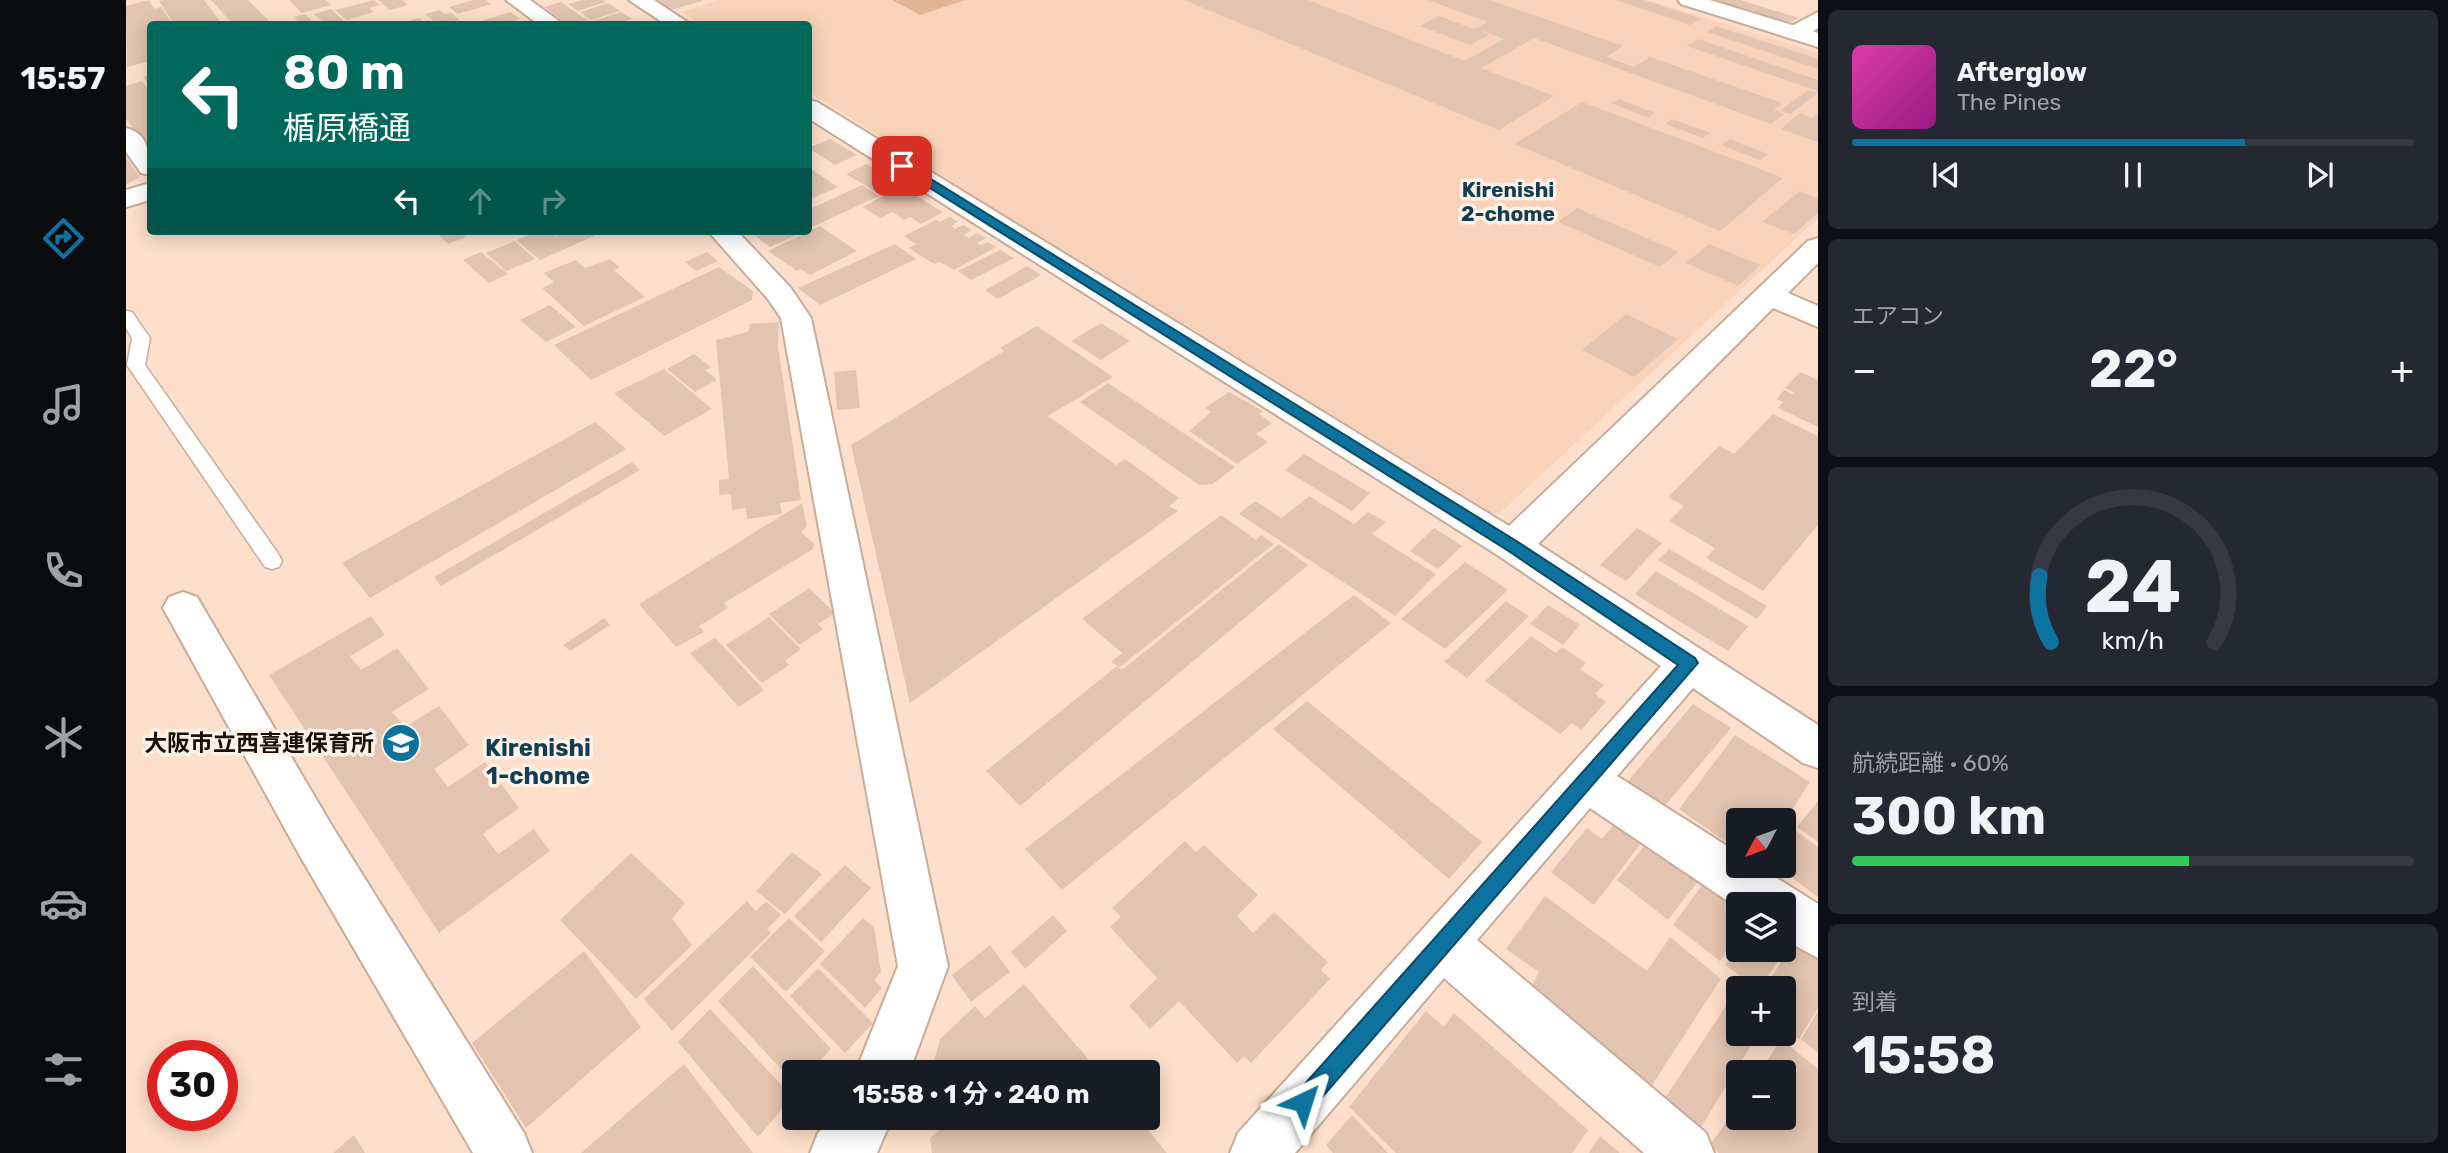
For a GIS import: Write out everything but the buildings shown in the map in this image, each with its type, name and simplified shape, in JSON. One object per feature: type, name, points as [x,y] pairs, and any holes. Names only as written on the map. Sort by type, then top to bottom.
[{"type":"street","points":[[516,0],[548,21]]},
{"type":"street","points":[[639,0],[664,21]]},
{"type":"street","points":[[1688,0],[1818,40]]},
{"type":"street","points":[[1796,33],[1818,18]]},
{"type":"street","points":[[812,109],[1512,546],[1818,749]]},
{"type":"street","points":[[126,135],[147,163]]},
{"type":"street","points":[[126,199],[147,192]]},
{"type":"street","points":[[726,235],[779,293],[796,318],[922,966],[887,1060]]},
{"type":"street","points":[[1512,546],[1818,247]]},
{"type":"street","points":[[1767,294],[1818,318]]},
{"type":"street","points":[[183,608],[316,841],[504,1153]]},
{"type":"street","points":[[1268,1149],[1689,663]]},
{"type":"street","points":[[1586,780],[1755,892]]},
{"type":"street","points":[[1796,919],[1818,933]]},
{"type":"street","points":[[1443,944],[1686,1153]]},
{"type":"lane","points":[[126,316],[141,338],[136,365],[272,561]]},
{"type":"shaded area","points":[[719,0],[1648,0],[1818,53],[1818,218],[1500,513],[1482,514],[812,94],[812,21],[696,21],[681,12]]},
{"type":"shaded area","points":[[892,0],[965,0],[920,15]]},
{"type":"place","name":"大阪市立西喜連保育所","points":[[401,743]]},
{"type":"district","name":"Kirenishi 2-chome","points":[[1508,202]]},
{"type":"district","name":"Kirenishi 1-chome","points":[[538,762]]},
{"type":"route","points":[[902,166],[1512,546],[1689,663],[1303,1102]]}]
